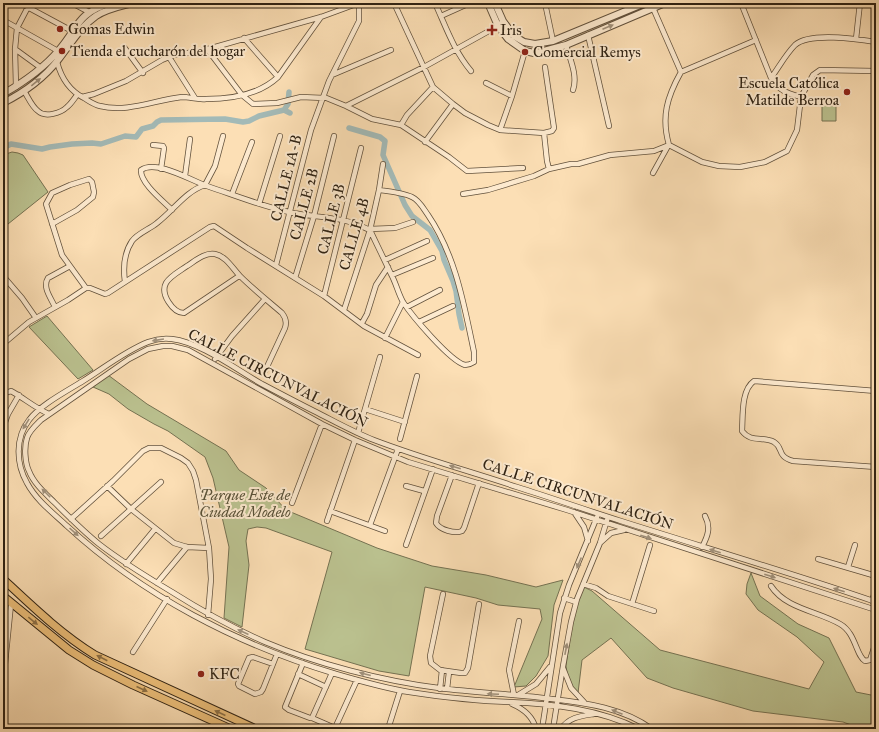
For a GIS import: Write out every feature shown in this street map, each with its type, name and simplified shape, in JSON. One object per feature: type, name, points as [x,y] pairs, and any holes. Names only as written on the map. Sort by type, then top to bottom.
[{"type":"main road","points":[[3,579],[82,647],[256,729]]},
{"type":"main road","points":[[3,596],[69,650],[94,666],[231,729]]},
{"type":"street","points":[[20,3],[72,31]]},
{"type":"street","points":[[72,3],[89,12]]},
{"type":"street","points":[[3,94],[16,87],[41,68],[58,51],[83,16],[96,7],[110,3]]},
{"type":"street","points":[[3,103],[38,80],[57,62],[87,23],[99,14],[118,5],[133,3]]},
{"type":"street","points":[[82,97],[110,88],[174,55],[189,54],[321,18],[359,3]]},
{"type":"street","name":"CALLE 1A-B","points":[[276,265],[311,130],[332,75],[359,21],[359,3]]},
{"type":"street","points":[[394,3],[433,87],[465,113],[488,125],[500,130],[544,133],[552,131],[554,128],[545,67]]},
{"type":"street","points":[[435,3],[456,49],[471,71]]},
{"type":"street","points":[[441,16],[470,3]]},
{"type":"street","points":[[488,3],[498,26],[508,39],[525,51],[540,52],[566,45],[666,3]]},
{"type":"street","points":[[495,3],[503,21],[514,36],[524,42],[535,44],[553,41],[645,3]]},
{"type":"street","points":[[545,3],[553,41]]},
{"type":"street","points":[[741,3],[771,78],[776,86],[783,91],[801,97]]},
{"type":"street","points":[[856,39],[860,3]]},
{"type":"street","points":[[16,87],[15,49],[17,28],[28,7]]},
{"type":"street","points":[[653,8],[681,72]]},
{"type":"street","points":[[57,62],[59,71],[77,94],[100,106],[117,108],[177,98],[188,97],[205,100],[242,95],[258,91],[270,85],[278,77],[321,18]]},
{"type":"street","points":[[3,20],[58,51]]},
{"type":"street","points":[[346,106],[424,67],[498,26],[503,21]]},
{"type":"street","points":[[588,36],[609,126]]},
{"type":"street","points":[[771,78],[796,44],[807,39],[830,37],[876,42]]},
{"type":"street","points":[[244,38],[278,77]]},
{"type":"street","points":[[653,173],[669,146],[665,124],[667,104],[673,87],[681,72],[756,40]]},
{"type":"street","points":[[566,45],[574,77],[573,90]]},
{"type":"street","points":[[124,47],[142,72]]},
{"type":"street","points":[[15,49],[41,68]]},
{"type":"street","points":[[207,49],[242,95],[255,105],[277,103],[301,97],[324,97],[372,119],[401,125],[467,171],[523,168]]},
{"type":"street","points":[[332,75],[391,50]]},
{"type":"street","points":[[500,130],[525,51]]},
{"type":"street","points":[[169,57],[195,98]]},
{"type":"street","points":[[462,194],[488,190],[514,183],[549,169],[578,164],[610,155],[653,151],[669,146],[702,162],[719,166],[740,167],[765,162],[788,151],[797,130],[801,97],[813,75],[820,70],[876,71]]},
{"type":"street","points":[[486,83],[512,96]]},
{"type":"street","points":[[401,125],[407,115],[433,87]]},
{"type":"street","points":[[24,90],[36,110],[47,114],[65,109],[77,94]]},
{"type":"street","points":[[425,142],[453,104]]},
{"type":"street","points":[[544,133],[549,169]]},
{"type":"street","points":[[205,186],[215,166],[223,136]]},
{"type":"street","points":[[259,204],[280,136]]},
{"type":"street","name":"CALLE 2B","points":[[295,278],[314,216],[334,136]]},
{"type":"street","points":[[185,176],[190,139]]},
{"type":"street","points":[[232,194],[252,142]]},
{"type":"street","points":[[153,145],[163,146],[164,148],[161,168]]},
{"type":"street","name":"CALLE 3B","points":[[324,296],[361,148]]},
{"type":"street","name":"CALLE 4B","points":[[344,310],[370,230],[383,164]]},
{"type":"street","points":[[172,210],[148,186],[141,173],[143,168],[161,168],[185,176],[205,186],[259,204],[290,213],[343,220],[370,230],[395,228],[413,222]]},
{"type":"street","points":[[52,224],[77,210],[93,198],[94,192],[92,182],[89,180],[81,182],[52,193],[46,204],[52,224],[60,250],[86,288]]},
{"type":"street","points":[[125,282],[124,263],[133,240],[158,222],[190,193],[199,187],[205,186]]},
{"type":"street","points":[[370,230],[407,307],[445,350],[459,362],[465,365],[470,365],[474,362],[474,352],[465,307],[456,276],[449,255],[433,222],[420,204],[412,197],[379,190]]},
{"type":"street","points":[[3,344],[29,322],[86,288],[90,288],[105,294],[108,293],[212,226],[216,226],[243,246],[324,296],[362,324],[418,355]]},
{"type":"street","points":[[385,260],[427,241]]},
{"type":"street","points":[[239,276],[184,313],[177,312],[164,295],[164,286],[169,279],[205,255],[219,255],[239,276],[285,316],[286,324],[265,371]]},
{"type":"street","points":[[392,275],[433,258]]},
{"type":"street","points":[[55,307],[46,288],[46,282],[48,278],[70,266]]},
{"type":"street","points":[[362,324],[367,314],[376,285],[388,267]]},
{"type":"street","points":[[3,276],[22,298],[36,318]]},
{"type":"street","points":[[407,307],[440,290]]},
{"type":"street","points":[[212,364],[232,336],[265,300]]},
{"type":"street","points":[[385,338],[404,302]]},
{"type":"street","points":[[419,322],[453,306]]},
{"type":"street","name":"CALLE CIRCUNVALACIÓN","points":[[639,729],[619,720],[579,709],[456,698],[400,691],[332,673],[257,646],[167,599],[126,574],[94,550],[51,512],[29,488],[21,472],[19,462],[19,441],[23,430],[28,420],[39,410],[114,361],[141,345],[155,340],[173,339],[190,343],[262,384],[358,433],[398,449],[874,602]]},
{"type":"street","name":"CALLE CIRCUNVALACIÓN","points":[[652,729],[634,719],[608,708],[584,702],[447,689],[389,680],[310,658],[267,643],[208,614],[126,564],[98,544],[41,489],[29,472],[26,456],[27,438],[40,420],[127,360],[148,349],[172,346],[188,350],[322,424],[395,457],[574,512],[624,530],[876,610]]},
{"type":"street","points":[[358,433],[380,357]]},
{"type":"street","points":[[400,439],[418,376]]},
{"type":"street","points":[[876,391],[754,381],[749,385],[745,392],[742,431],[746,436],[751,438],[775,442],[779,446],[781,454],[786,459],[794,461],[876,467]]},
{"type":"street","points":[[3,394],[11,391],[39,410],[49,414]]},
{"type":"street","points":[[3,428],[8,414],[19,395]]},
{"type":"street","points":[[365,409],[405,422]]},
{"type":"street","points":[[292,503],[322,424]]},
{"type":"street","points":[[327,521],[355,440]]},
{"type":"street","points":[[71,519],[143,451],[149,448],[161,448],[181,458],[193,471],[196,480],[209,548],[209,622]]},
{"type":"street","points":[[370,525],[398,449]]},
{"type":"street","points":[[406,544],[433,469]]},
{"type":"street","points":[[452,475],[437,516],[436,523],[438,527],[455,532],[462,531],[479,483]]},
{"type":"street","points":[[101,536],[161,482]]},
{"type":"street","points":[[107,486],[130,509],[174,543],[187,547],[209,548]]},
{"type":"street","points":[[406,486],[424,491]]},
{"type":"street","points":[[330,511],[385,531]]},
{"type":"street","points":[[574,512],[584,527],[588,541]]},
{"type":"street","points":[[542,729],[560,613],[564,598],[598,514]]},
{"type":"street","points":[[702,547],[708,535],[709,529],[705,516]]},
{"type":"street","points":[[553,729],[562,666],[576,602],[600,544],[608,517]]},
{"type":"street","points":[[126,564],[155,529]]},
{"type":"street","points":[[600,544],[611,533],[624,530]]},
{"type":"street","points":[[632,604],[650,545]]},
{"type":"street","points":[[848,567],[855,545]]},
{"type":"street","points":[[157,583],[187,547]]},
{"type":"street","points":[[818,559],[876,576]]},
{"type":"street","points":[[583,584],[596,588],[608,596],[654,611]]},
{"type":"street","points":[[771,586],[777,594],[786,600],[841,624],[848,630],[862,660],[865,662],[870,660],[876,642]]},
{"type":"street","points":[[874,602],[876,589]]},
{"type":"street","points":[[443,594],[430,656],[431,663],[440,670],[461,674],[465,673],[468,668],[479,604]]},
{"type":"street","points":[[564,598],[576,602]]},
{"type":"street","points":[[134,652],[167,599]]},
{"type":"street","points":[[3,708],[4,674],[11,604]]},
{"type":"street","points":[[519,621],[509,670],[516,695],[536,684],[551,666]]},
{"type":"street","points":[[273,664],[253,657],[249,658],[238,684],[239,686],[255,694],[261,692],[273,664],[277,654]]},
{"type":"street","points":[[303,663],[286,707],[289,710],[335,728],[357,680]]},
{"type":"street","points":[[562,666],[571,688],[584,702]]},
{"type":"street","points":[[440,688],[442,670]]},
{"type":"street","points":[[447,689],[449,672]]},
{"type":"street","points":[[312,718],[332,673]]},
{"type":"street","points":[[298,674],[326,686]]},
{"type":"street","points":[[456,690],[456,698]]},
{"type":"street","points":[[388,729],[400,691]]},
{"type":"street","points":[[509,702],[518,706],[528,714],[536,729]]},
{"type":"street","points":[[561,729],[569,720],[575,717],[598,714]]},
{"type":"street","points":[[3,721],[4,729]]},
{"type":"green space","points":[[822,99],[836,99],[836,121],[822,121]]},
{"type":"green space","points":[[12,152],[23,155],[48,192],[3,228],[3,155]]},
{"type":"green space","points":[[47,316],[93,370],[78,379],[29,327]]},
{"type":"green space","name":"Parque Este de Ciudad Modelo","points":[[108,375],[147,404],[226,451],[239,470],[266,488],[286,510],[377,548],[432,566],[486,575],[536,587],[563,580],[554,605],[548,656],[536,676],[526,686],[514,687],[542,619],[540,609],[498,605],[476,598],[425,587],[409,676],[379,671],[305,649],[332,552],[266,528],[257,527],[248,529],[246,541],[249,565],[242,627],[224,618],[229,547],[213,478],[205,457],[168,431],[128,409],[109,394],[93,387]]},
{"type":"green space","points":[[751,573],[760,596],[798,624],[829,638],[856,692],[876,696],[876,729],[862,729],[843,722],[753,711],[673,688],[647,678],[611,638],[582,660],[578,693],[569,685],[566,666],[572,623],[582,586],[592,591],[660,650],[809,689],[824,662],[797,637],[758,610],[746,594],[747,584]]},
{"type":"waterway","points":[[289,92],[288,104],[284,110],[290,113]]},
{"type":"waterway","points":[[3,148],[11,144],[42,149],[72,144],[101,144],[125,136],[136,137],[142,129],[153,126],[161,120],[225,119],[243,122],[259,116],[284,110]]},
{"type":"waterway","points":[[349,128],[380,137],[385,141],[383,155],[405,205],[412,216],[430,230],[442,251],[456,291],[462,328]]},
{"type":"place","name":"Gomas Edwin","points":[[60,29]]},
{"type":"place","name":"Iris","points":[[492,30]]},
{"type":"place","name":"Tienda el cucharón del hogar","points":[[62,51]]},
{"type":"place","name":"Comercial Remys","points":[[525,52]]},
{"type":"place","name":"Escuela Católica Matilde Berroa","points":[[847,92]]},
{"type":"place","name":"KFC","points":[[201,674]]}]
